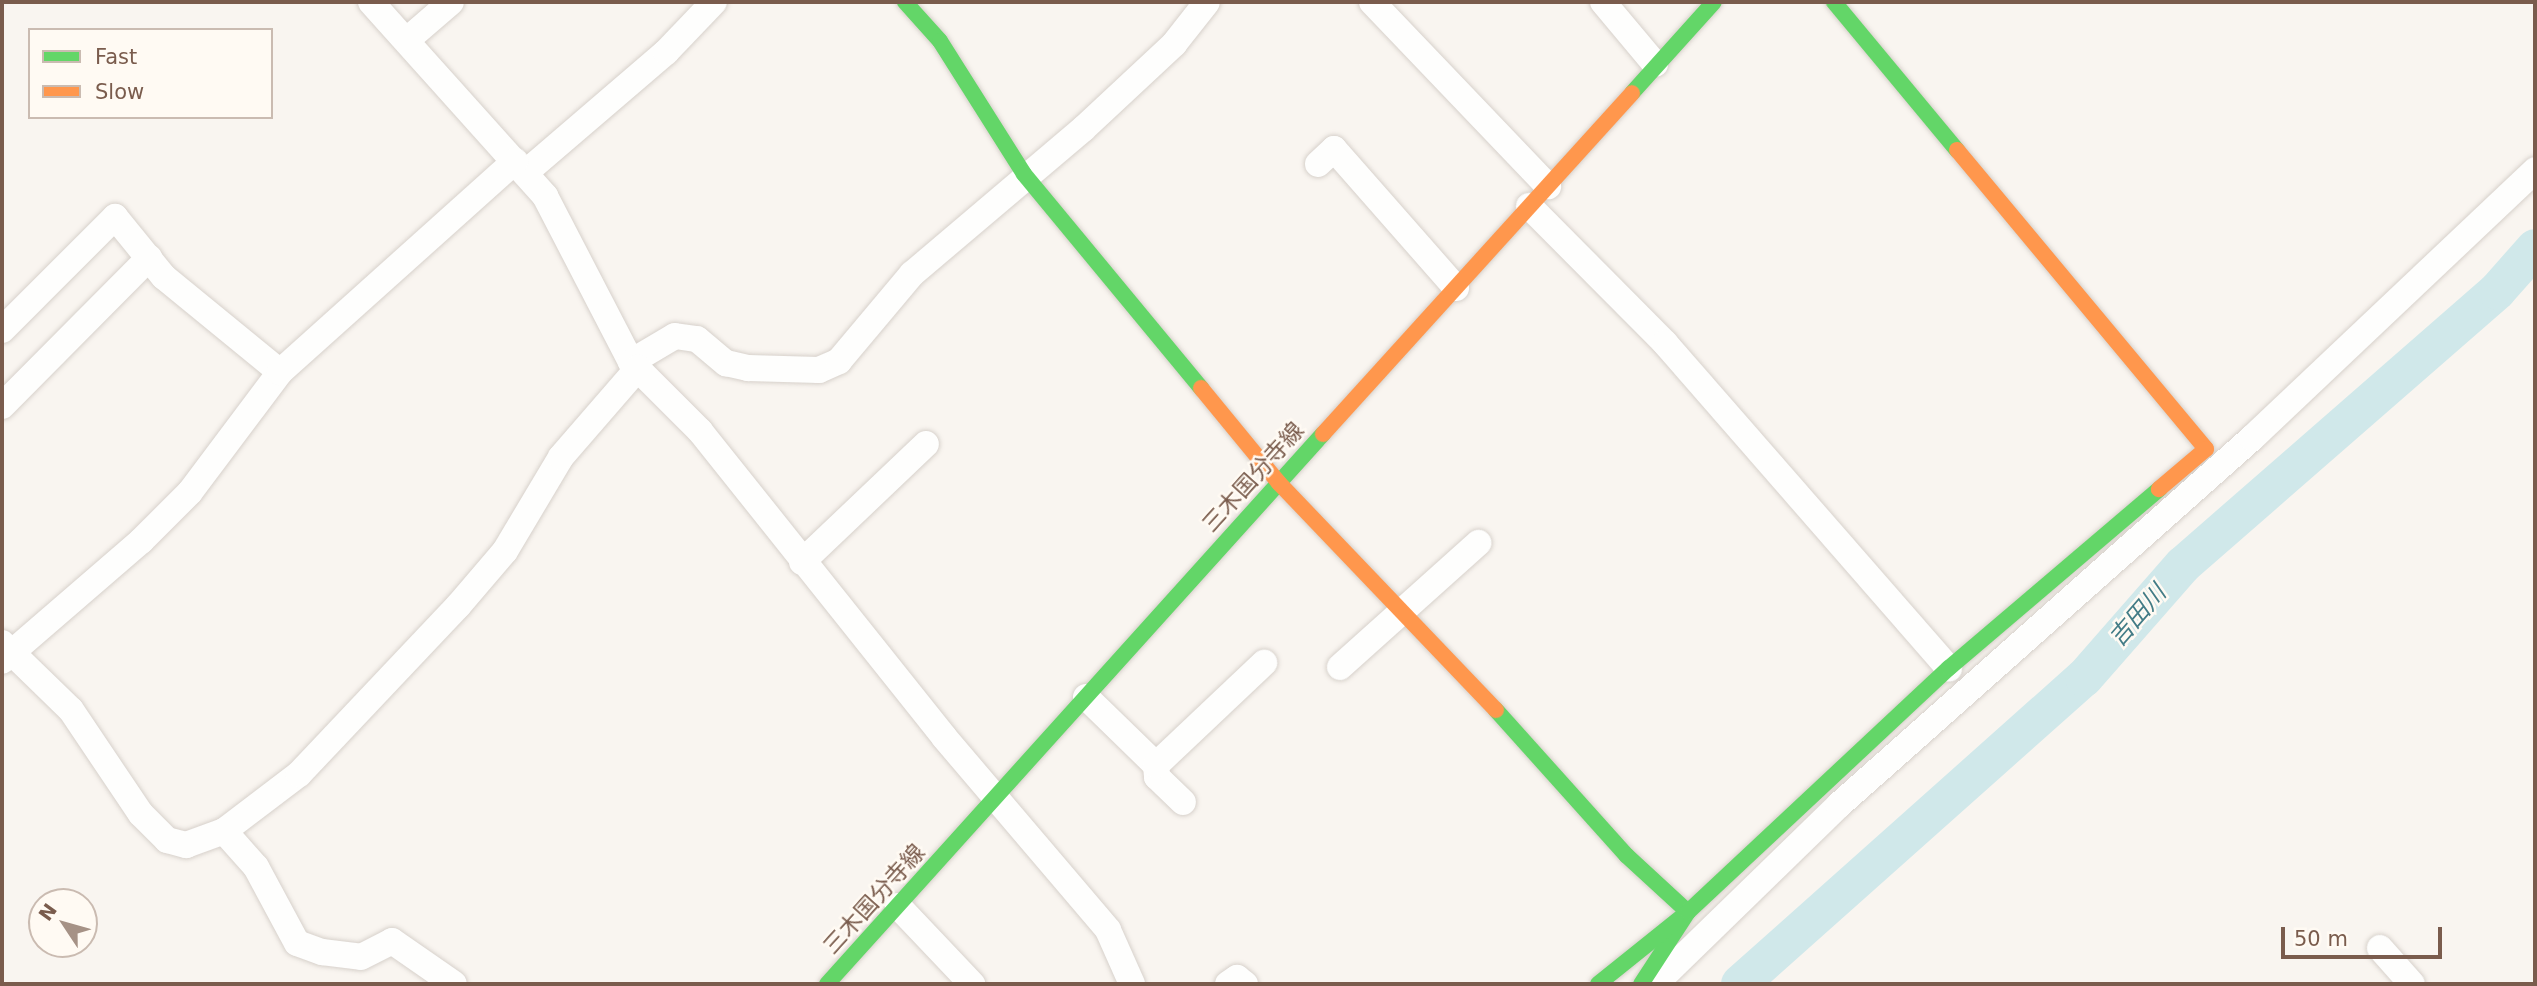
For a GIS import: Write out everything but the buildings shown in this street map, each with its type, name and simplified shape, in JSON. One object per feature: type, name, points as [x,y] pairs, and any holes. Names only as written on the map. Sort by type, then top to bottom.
[{"type":"street","points":[[371,2],[545,196],[569,237],[634,365],[700,431],[802,562],[1108,930],[1132,984]]},
{"type":"street","points":[[407,40],[451,2]]},
{"type":"street","points":[[714,2],[666,52],[520,167],[280,372],[190,492],[141,541],[5,652],[71,710],[141,814],[167,840],[186,845],[224,831],[299,774],[458,607],[505,551],[561,457],[634,365],[675,336],[697,339],[726,363],[748,368],[819,370],[838,361],[912,274],[1024,174],[1083,129],[1174,44],[1207,2]]},
{"type":"street","points":[[905,2],[940,41],[1024,174],[1279,483],[1626,855],[1688,912]]},
{"type":"street","points":[[1372,2],[1548,186]]},
{"type":"street","points":[[1603,2],[1655,64]]},
{"type":"street","name":"三木国分寺線","points":[[827,984],[1655,64],[1714,2]]},
{"type":"street","points":[[1598,984],[1688,912],[1949,668],[2206,449],[1834,2]]},
{"type":"street","points":[[1318,164],[1334,149],[1456,288]]},
{"type":"street","points":[[1655,984],[1839,805],[2252,438],[2535,170]]},
{"type":"street","points":[[1529,206],[1665,343],[1949,668]]},
{"type":"street","points":[[2,330],[115,216],[164,277],[280,372]]},
{"type":"street","points":[[2,406],[149,258]]},
{"type":"street","points":[[802,562],[926,444]]},
{"type":"street","points":[[1340,667],[1404,614],[1478,543]]},
{"type":"street","points":[[1156,765],[1264,663]]},
{"type":"street","points":[[1086,697],[1156,765],[1157,777],[1183,802]]},
{"type":"street","points":[[224,831],[256,867],[297,943],[322,952],[361,957],[393,941],[454,984]]},
{"type":"street","points":[[898,906],[972,984]]},
{"type":"street","points":[[1641,984],[1688,912]]},
{"type":"street","points":[[2380,948],[2412,984]]},
{"type":"street","points":[[1227,984],[1237,978],[1245,984]]},
{"type":"waterway","name":"吉田川","points":[[1740,984],[2084,678],[2183,565],[2497,291],[2535,248]]},
{"type":"traffic: fast","points":[[905,2],[940,41],[1024,174],[1201,388]]},
{"type":"traffic: fast","points":[[1632,93],[1714,2]]},
{"type":"traffic: fast","points":[[1834,2],[1957,150]]},
{"type":"traffic: fast","points":[[827,984],[1323,434]]},
{"type":"traffic: fast","points":[[1598,984],[1688,912],[1949,668],[2159,489]]},
{"type":"traffic: fast","points":[[1496,710],[1626,855],[1688,912],[1641,984]]},
{"type":"traffic: slow","points":[[1323,434],[1632,93]]},
{"type":"traffic: slow","points":[[1957,150],[2206,449],[2159,489]]},
{"type":"traffic: slow","points":[[1201,388],[1279,483],[1496,710]]}]
